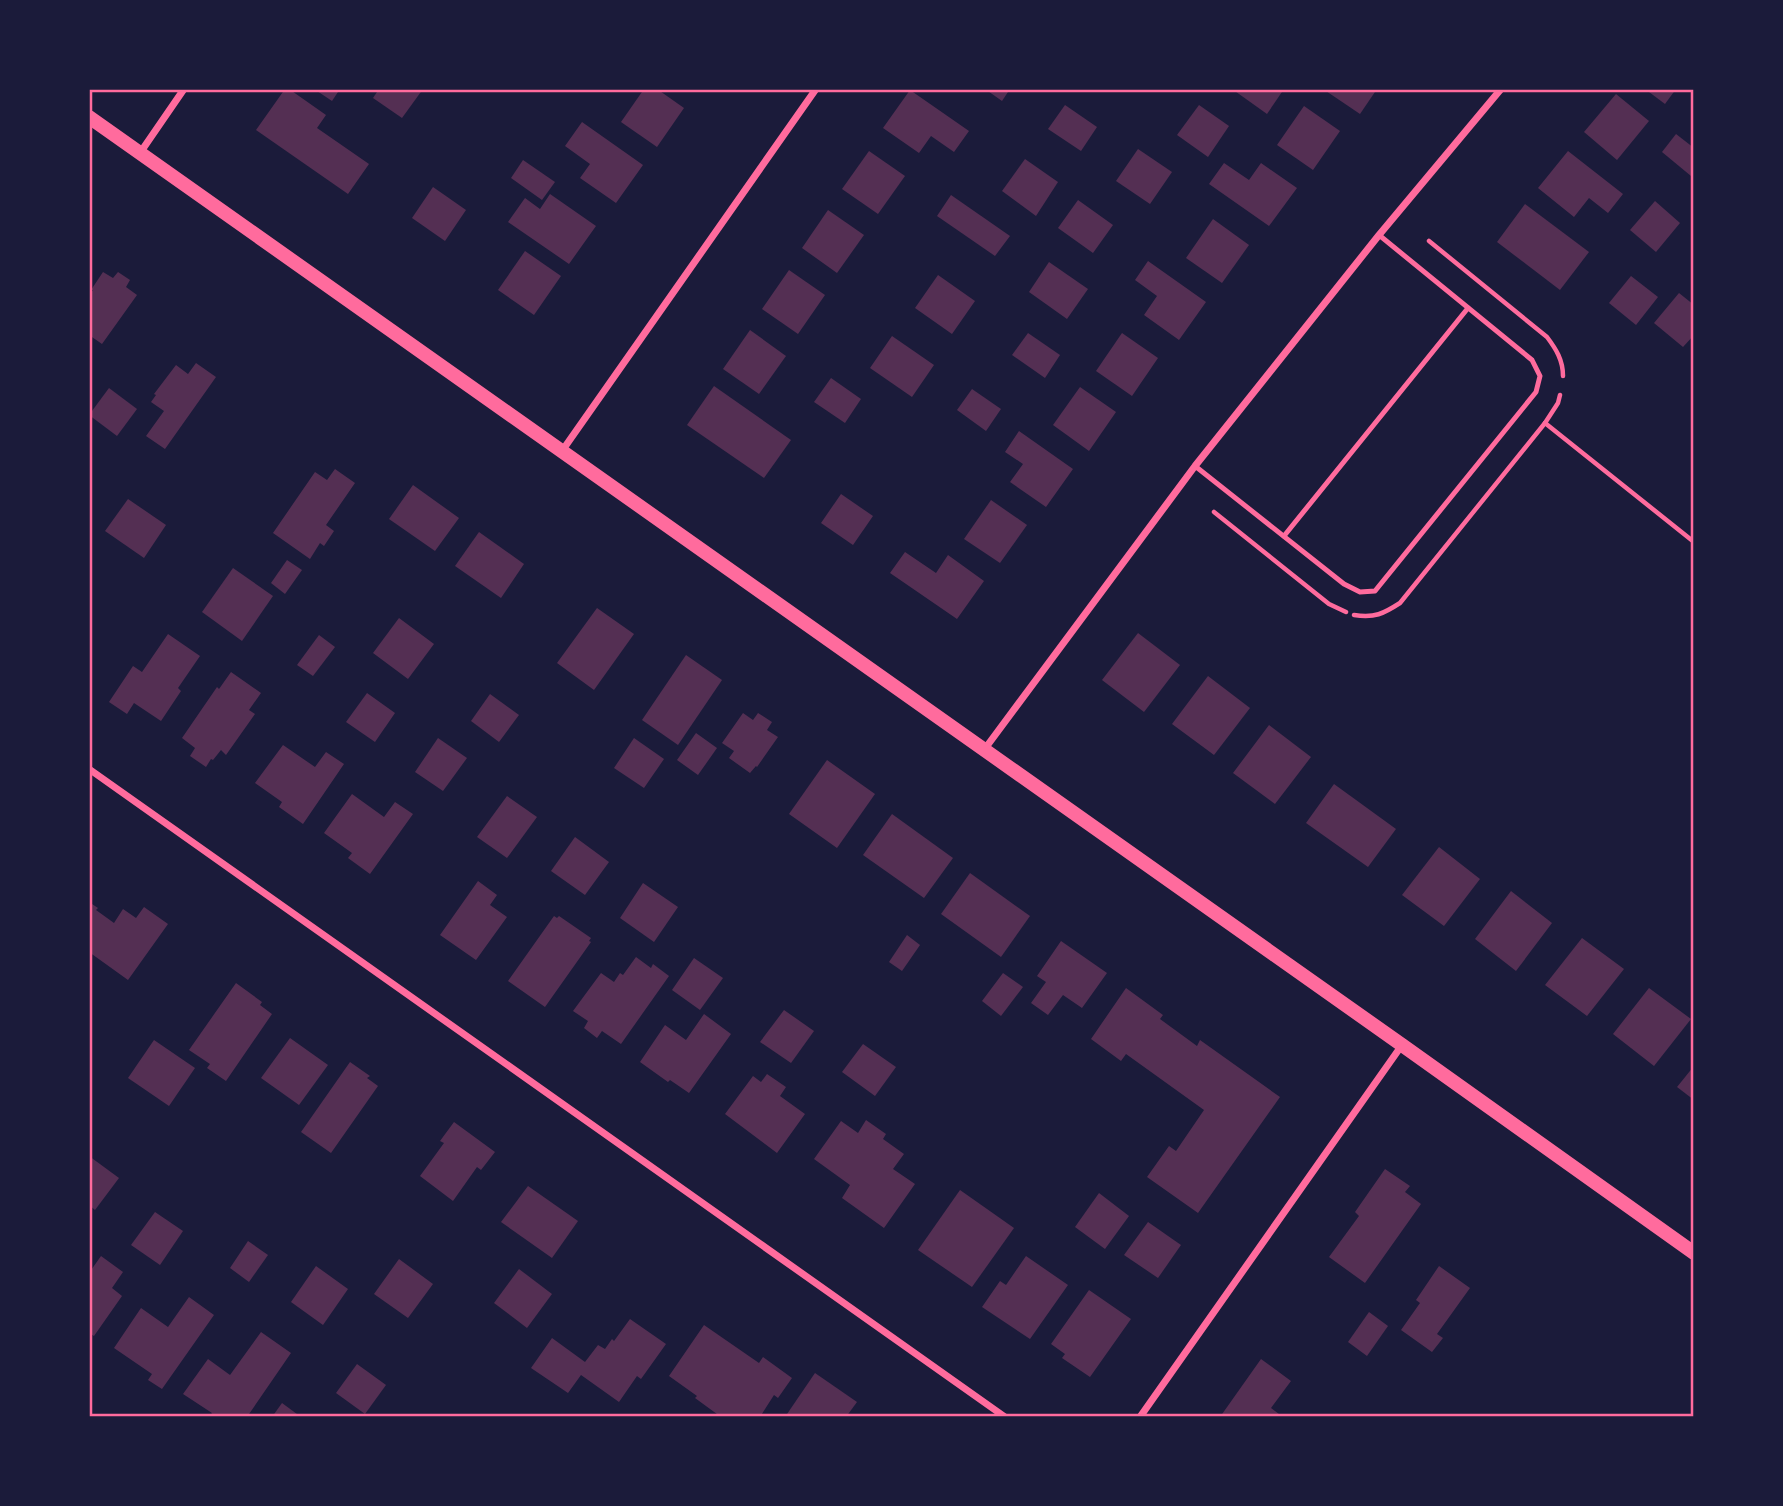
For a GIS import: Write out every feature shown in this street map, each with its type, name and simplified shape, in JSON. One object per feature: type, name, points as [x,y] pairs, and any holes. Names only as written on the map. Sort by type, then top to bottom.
[{"type":"main road","points":[[89,117],[1694,1253]]},
{"type":"street","points":[[140,153],[184,89]]},
{"type":"street","points":[[562,451],[816,89]]},
{"type":"street","points":[[984,750],[1195,466],[1379,235],[1501,89]]},
{"type":"street","points":[[89,769],[1005,1417]]},
{"type":"street","points":[[1140,1417],[1402,1045]]},
{"type":"lane","points":[[1195,466],[1344,584],[1360,592],[1375,591],[1536,392],[1540,376],[1532,360],[1379,235]]},
{"type":"lane","points":[[1284,536],[1468,307]]},
{"type":"path","points":[[1429,241],[1547,337],[1557,351],[1563,367],[1563,383]]},
{"type":"path","points":[[1214,512],[1329,604],[1353,615],[1370,618],[1400,603],[1545,423],[1558,403],[1560,393]]},
{"type":"path","points":[[1545,423],[1694,542]]},
{"type":"building","points":[[285,89],[289,89],[326,115],[317,128],[369,164],[348,194],[256,130]]},
{"type":"building","points":[[314,89],[340,89],[332,101]]},
{"type":"building","points":[[379,89],[423,89],[402,118],[373,98]]},
{"type":"building","points":[[644,89],[657,89],[684,108],[657,147],[621,122]]},
{"type":"building","points":[[985,89],[1010,89],[1002,101]]},
{"type":"building","points":[[1232,89],[1284,89],[1267,114]]},
{"type":"building","points":[[1323,89],[1377,89],[1360,114]]},
{"type":"building","points":[[1645,89],[1676,89],[1665,104]]},
{"type":"building","points":[[910,90],[969,131],[954,152],[931,136],[919,153],[883,128]]},
{"type":"building","points":[[1616,94],[1649,121],[1617,160],[1584,132]]},
{"type":"building","points":[[1065,105],[1097,127],[1081,151],[1048,129]]},
{"type":"building","points":[[1199,105],[1229,126],[1208,157],[1177,135]]},
{"type":"building","points":[[1304,106],[1340,131],[1313,170],[1277,145]]},
{"type":"building","points":[[582,122],[643,165],[616,203],[580,178],[590,164],[565,146]]},
{"type":"building","points":[[1676,134],[1694,148],[1694,173],[1691,176],[1662,152]]},
{"type":"building","points":[[1138,149],[1172,172],[1150,204],[1116,181]]},
{"type":"building","points":[[869,151],[905,176],[878,214],[842,189]]},
{"type":"building","points":[[1568,151],[1623,194],[1608,213],[1589,198],[1574,217],[1538,188]]},
{"type":"building","points":[[1025,159],[1058,182],[1036,216],[1002,191]]},
{"type":"building","points":[[523,160],[555,182],[542,200],[511,178]]},
{"type":"building","points":[[1224,163],[1249,180],[1261,163],[1297,188],[1269,226],[1209,184]]},
{"type":"building","points":[[433,187],[466,210],[445,241],[412,218]]},
{"type":"building","points":[[550,194],[596,226],[569,264],[508,222],[525,198],[540,209]]},
{"type":"building","points":[[951,195],[1010,236],[995,256],[937,216]]},
{"type":"building","points":[[1078,200],[1113,225],[1093,253],[1058,228]]},
{"type":"building","points":[[1655,201],[1680,223],[1656,252],[1630,230]]},
{"type":"building","points":[[1525,204],[1589,252],[1560,290],[1497,242]]},
{"type":"building","points":[[828,210],[864,235],[837,273],[802,248]]},
{"type":"building","points":[[1213,219],[1249,245],[1222,283],[1186,258]]},
{"type":"building","points":[[525,251],[561,276],[534,315],[498,290]]},
{"type":"building","points":[[1148,261],[1206,302],[1179,340],[1144,315],[1157,296],[1135,280]]},
{"type":"building","points":[[1049,262],[1088,289],[1067,319],[1029,292]]},
{"type":"building","points":[[789,270],[825,295],[798,334],[762,309]]},
{"type":"building","points":[[103,272],[113,278],[118,272],[130,280],[126,287],[137,295],[102,344],[89,335],[89,296]]},
{"type":"building","points":[[938,275],[975,301],[952,334],[915,308]]},
{"type":"building","points":[[1631,276],[1658,297],[1636,325],[1609,303]]},
{"type":"building","points":[[1679,293],[1694,305],[1694,335],[1683,347],[1654,323]]},
{"type":"building","points":[[750,330],[786,356],[759,394],[723,369]]},
{"type":"building","points":[[1028,333],[1060,355],[1045,378],[1012,355]]},
{"type":"building","points":[[1122,333],[1158,358],[1132,396],[1096,371]]},
{"type":"building","points":[[892,336],[934,365],[912,397],[870,368]]},
{"type":"building","points":[[196,363],[216,377],[165,449],[146,436],[164,411],[151,402],[176,365],[188,374]]},
{"type":"building","points":[[831,378],[861,399],[845,423],[814,402]]},
{"type":"building","points":[[714,386],[791,440],[764,478],[687,425]]},
{"type":"building","points":[[1080,387],[1116,412],[1089,451],[1053,425]]},
{"type":"building","points":[[109,388],[137,409],[117,436],[89,415]]},
{"type":"building","points":[[972,389],[1001,409],[986,431],[957,410]]},
{"type":"building","points":[[1019,431],[1073,469],[1046,507],[1010,482],[1023,464],[1005,452]]},
{"type":"building","points":[[335,469],[355,483],[326,525],[334,531],[324,546],[320,543],[310,559],[273,533],[315,472],[327,480]]},
{"type":"building","points":[[413,485],[459,518],[435,551],[389,519]]},
{"type":"building","points":[[841,494],[873,516],[853,545],[821,523]]},
{"type":"building","points":[[128,499],[166,525],[144,558],[105,531]]},
{"type":"building","points":[[991,500],[1027,525],[1000,563],[964,539]]},
{"type":"building","points":[[479,532],[524,564],[501,598],[455,566]]},
{"type":"building","points":[[905,552],[936,573],[948,555],[984,581],[957,619],[890,573]]},
{"type":"building","points":[[287,560],[302,570],[285,594],[271,583]]},
{"type":"building","points":[[233,568],[273,596],[242,641],[202,612]]},
{"type":"building","points":[[597,608],[634,634],[594,690],[557,663]]},
{"type":"building","points":[[399,618],[434,644],[408,679],[373,653]]},
{"type":"building","points":[[1138,633],[1180,665],[1144,712],[1102,680]]},
{"type":"building","points":[[168,634],[200,656],[178,688],[181,691],[161,721],[134,703],[127,714],[109,702],[133,666],[142,672]]},
{"type":"building","points":[[319,635],[335,647],[313,676],[297,665]]},
{"type":"building","points":[[686,655],[722,680],[678,745],[642,720]]},
{"type":"building","points":[[231,672],[261,693],[249,710],[255,714],[226,755],[221,750],[206,767],[190,756],[195,748],[182,738],[217,687],[219,689]]},
{"type":"building","points":[[1208,676],[1250,708],[1214,755],[1172,724]]},
{"type":"building","points":[[367,693],[395,713],[375,742],[346,722]]},
{"type":"building","points":[[490,694],[519,715],[499,742],[471,721]]},
{"type":"building","points":[[743,713],[753,720],[758,713],[772,722],[767,730],[778,737],[750,773],[729,758],[734,751],[722,743]]},
{"type":"building","points":[[1269,725],[1311,757],[1275,804],[1233,773]]},
{"type":"building","points":[[696,733],[717,748],[698,775],[677,760]]},
{"type":"building","points":[[438,738],[467,758],[443,791],[415,772]]},
{"type":"building","points":[[634,738],[664,759],[644,788],[614,768]]},
{"type":"building","points":[[283,745],[315,767],[326,752],[344,764],[303,824],[279,807],[282,802],[255,783]]},
{"type":"building","points":[[827,760],[875,794],[837,848],[789,814]]},
{"type":"building","points":[[1334,784],[1396,829],[1368,867],[1306,823]]},
{"type":"building","points":[[352,794],[384,817],[395,802],[413,814],[370,874],[348,858],[352,853],[324,833]]},
{"type":"building","points":[[507,796],[537,817],[507,858],[477,837]]},
{"type":"building","points":[[892,814],[953,858],[924,898],[863,855]]},
{"type":"building","points":[[575,837],[609,862],[585,895],[551,871]]},
{"type":"building","points":[[1439,847],[1480,879],[1444,926],[1402,895]]},
{"type":"building","points":[[970,873],[1030,916],[1001,957],[941,914]]},
{"type":"building","points":[[478,881],[497,895],[490,905],[507,917],[476,960],[440,935]]},
{"type":"building","points":[[643,883],[678,907],[654,942],[620,918]]},
{"type":"building","points":[[1511,891],[1552,923],[1516,971],[1475,939]]},
{"type":"building","points":[[89,902],[114,923],[123,909],[136,918],[144,907],[168,924],[128,980],[89,952]]},
{"type":"building","points":[[554,916],[559,916],[591,938],[591,942],[545,1007],[508,981]]},
{"type":"building","points":[[907,935],[920,945],[902,971],[889,962]]},
{"type":"building","points":[[1582,938],[1624,969],[1587,1016],[1545,985]]},
{"type":"building","points":[[1061,941],[1107,973],[1082,1008],[1063,995],[1048,1015],[1031,1003],[1046,982],[1037,976]]},
{"type":"building","points":[[636,957],[651,968],[653,964],[669,976],[621,1044],[602,1031],[597,1038],[584,1028],[588,1021],[573,1011],[601,973],[614,982],[620,973],[623,975]]},
{"type":"building","points":[[694,958],[723,978],[700,1010],[672,990]]},
{"type":"building","points":[[1003,973],[1023,987],[1001,1016],[982,1001]]},
{"type":"building","points":[[236,983],[262,1002],[260,1005],[272,1014],[226,1081],[207,1068],[210,1064],[189,1050]]},
{"type":"building","points":[[1126,988],[1163,1015],[1160,1019],[1197,1046],[1200,1040],[1280,1097],[1198,1213],[1147,1177],[1169,1146],[1176,1151],[1204,1110],[1126,1054],[1121,1061],[1091,1039]]},
{"type":"building","points":[[1649,988],[1691,1019],[1654,1066],[1613,1034]]},
{"type":"building","points":[[784,1010],[814,1031],[791,1063],[760,1042]]},
{"type":"building","points":[[704,1014],[731,1034],[689,1093],[640,1062],[665,1025],[686,1040]]},
{"type":"building","points":[[290,1038],[328,1065],[299,1105],[261,1078]]},
{"type":"building","points":[[154,1040],[195,1068],[169,1106],[128,1078]]},
{"type":"building","points":[[863,1044],[896,1067],[875,1096],[842,1072]]},
{"type":"building","points":[[350,1062],[370,1076],[367,1078],[378,1086],[331,1153],[301,1132]]},
{"type":"building","points":[[1694,1066],[1694,1100],[1677,1087]]},
{"type":"building","points":[[767,1074],[786,1087],[780,1096],[805,1114],[777,1153],[725,1114],[753,1076],[761,1082]]},
{"type":"building","points":[[866,1120],[886,1134],[883,1139],[904,1154],[893,1169],[915,1184],[884,1228],[842,1198],[850,1185],[814,1159],[841,1121],[858,1133]]},
{"type":"building","points":[[454,1122],[495,1152],[481,1170],[477,1167],[453,1201],[420,1176],[444,1143],[440,1141]]},
{"type":"building","points":[[89,1156],[119,1178],[95,1210],[89,1205]]},
{"type":"building","points":[[1385,1169],[1410,1186],[1405,1192],[1421,1204],[1365,1283],[1329,1257],[1359,1216],[1355,1212]]},
{"type":"building","points":[[528,1186],[578,1221],[552,1258],[501,1222]]},
{"type":"building","points":[[960,1190],[1014,1228],[972,1287],[918,1250]]},
{"type":"building","points":[[1099,1193],[1129,1216],[1105,1249],[1075,1227]]},
{"type":"building","points":[[155,1212],[183,1231],[160,1265],[131,1245]]},
{"type":"building","points":[[1148,1222],[1181,1245],[1158,1278],[1124,1255]]},
{"type":"building","points":[[248,1241],[268,1255],[249,1282],[230,1268]]},
{"type":"building","points":[[101,1256],[123,1272],[112,1288],[122,1296],[94,1336],[89,1333],[89,1273]]},
{"type":"building","points":[[1026,1256],[1068,1285],[1030,1339],[982,1307],[1000,1281],[1006,1285]]},
{"type":"building","points":[[399,1259],[433,1284],[408,1318],[374,1294]]},
{"type":"building","points":[[316,1266],[348,1289],[323,1325],[291,1302]]},
{"type":"building","points":[[1439,1266],[1470,1288],[1437,1334],[1443,1338],[1432,1352],[1401,1330],[1420,1303],[1416,1300]]},
{"type":"building","points":[[519,1269],[552,1294],[527,1328],[494,1303]]},
{"type":"building","points":[[1089,1290],[1131,1319],[1090,1377],[1062,1358],[1065,1354],[1051,1344]]},
{"type":"building","points":[[189,1297],[214,1315],[162,1389],[148,1380],[152,1374],[114,1348],[141,1308],[168,1327]]},
{"type":"building","points":[[1369,1312],[1388,1326],[1367,1356],[1348,1342]]},
{"type":"building","points":[[630,1319],[666,1344],[641,1379],[637,1376],[619,1402],[581,1375],[568,1393],[531,1368],[552,1338],[585,1362],[598,1345],[605,1349],[612,1339],[614,1341]]},
{"type":"building","points":[[704,1325],[759,1363],[763,1357],[792,1378],[778,1398],[774,1395],[760,1417],[721,1417],[669,1376]]},
{"type":"building","points":[[261,1332],[291,1353],[247,1417],[209,1417],[212,1413],[183,1394],[208,1359],[230,1375]]},
{"type":"building","points":[[1261,1359],[1291,1381],[1271,1408],[1283,1417],[1220,1417]]},
{"type":"building","points":[[357,1364],[386,1385],[365,1414],[336,1393]]},
{"type":"building","points":[[815,1373],[857,1402],[846,1417],[785,1417]]},
{"type":"building","points":[[282,1403],[301,1417],[272,1417]]}]
